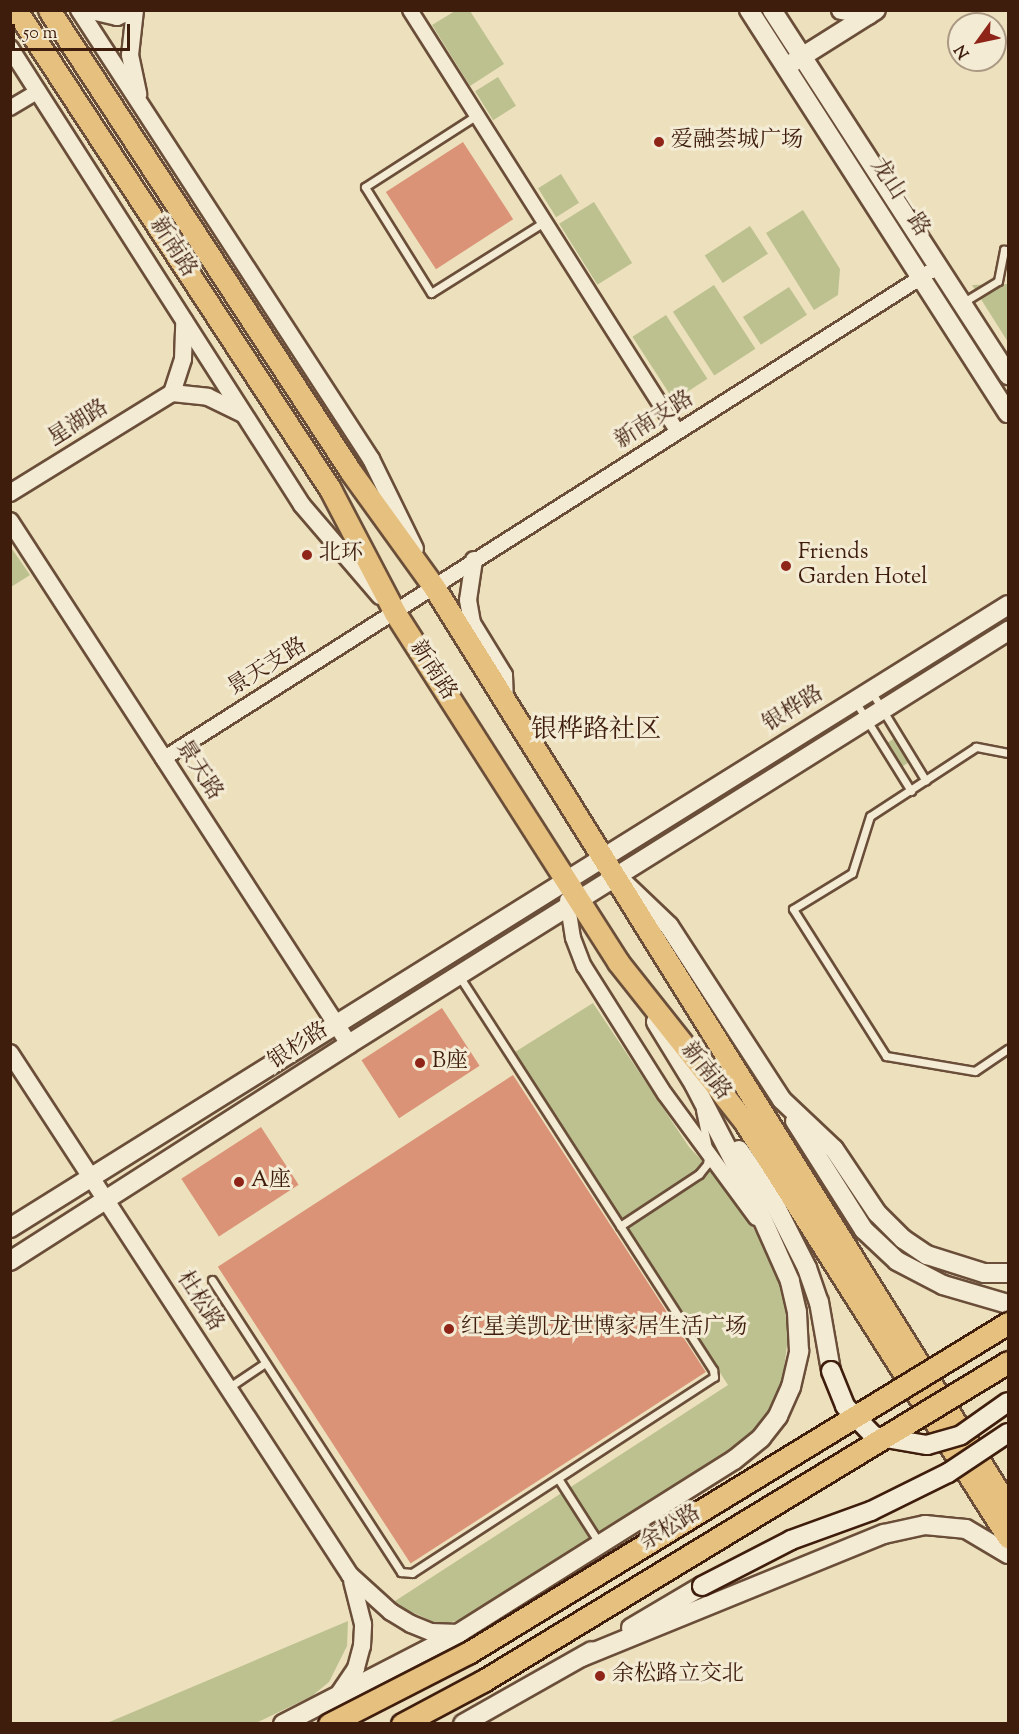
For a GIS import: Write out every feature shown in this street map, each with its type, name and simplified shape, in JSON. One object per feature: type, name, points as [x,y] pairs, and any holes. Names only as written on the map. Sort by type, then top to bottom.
[{"type":"main road","name":"新南路","points":[[16,10],[330,489],[395,613],[566,880],[573,904],[744,1121],[1008,1537]]},
{"type":"main road","name":"新南路","points":[[50,10],[351,472],[434,587],[604,856],[1008,1507]]},
{"type":"main road","name":"龙山一路","points":[[749,10],[1008,413]]},
{"type":"main road","name":"龙山一路","points":[[772,10],[1008,375]]},
{"type":"main road","points":[[841,10],[873,13]]},
{"type":"main road","points":[[785,67],[873,13]]},
{"type":"main road","name":"银桦路","points":[[604,856],[1008,605]]},
{"type":"main road","name":"银桦路","points":[[616,876],[1008,631]]},
{"type":"main road","name":"银杉路","points":[[10,1228],[604,856]]},
{"type":"main road","points":[[616,876],[669,926],[864,1230],[897,1261],[944,1285],[1008,1304]]},
{"type":"main road","name":"银杉路","points":[[10,1261],[616,876]]},
{"type":"main road","points":[[618,962],[694,1084],[791,1232],[819,1302],[831,1371],[845,1406],[874,1436],[927,1445],[960,1435],[1008,1402]]},
{"type":"main road","points":[[283,1724],[340,1692],[459,1633],[734,1460],[761,1438],[778,1416],[791,1387],[799,1352],[797,1312],[775,1244],[694,1084]]},
{"type":"main road","points":[[782,1100],[834,1149],[877,1213],[903,1239],[955,1266],[1008,1273]]},
{"type":"main road","name":"余松路","points":[[329,1724],[468,1653],[1008,1323]]},
{"type":"main road","name":"余松路","points":[[402,1724],[483,1681],[1008,1362]]},
{"type":"main road","points":[[463,1724],[702,1586],[791,1540],[872,1511],[948,1473],[1006,1433]]},
{"type":"main road","points":[[582,1657],[884,1534],[925,1525],[966,1529],[1008,1554]]},
{"type":"street","name":"新南路","points":[[80,10],[371,459],[434,587]]},
{"type":"street","points":[[87,10],[117,17],[134,10],[130,55],[140,103]]},
{"type":"street","points":[[410,10],[676,431]]},
{"type":"street","name":"新南路","points":[[10,48],[302,505],[395,613]]},
{"type":"street","points":[[10,108],[38,91]]},
{"type":"street","name":"新南支路","points":[[395,613],[676,431],[939,266]]},
{"type":"street","points":[[184,321],[183,359],[172,393],[208,397],[243,414]]},
{"type":"street","name":"星湖路","points":[[10,494],[172,393]]},
{"type":"street","name":"景天路","points":[[10,521],[349,1044]]},
{"type":"street","points":[[474,560],[468,600],[472,623],[504,675],[506,700]]},
{"type":"street","name":"景天支路","points":[[163,759],[395,613]]},
{"type":"street","points":[[573,904],[584,966],[665,1094],[775,1244]]},
{"type":"street","name":"杜松路","points":[[10,1053],[350,1575]]},
{"type":"street","points":[[350,1575],[391,1612],[411,1624],[431,1632],[459,1633]]},
{"type":"street","points":[[340,1692],[356,1668],[362,1646],[360,1602],[350,1575]]},
{"type":"lane","points":[[477,115],[365,187],[431,293],[544,222]]},
{"type":"lane","points":[[962,303],[998,281],[1004,250],[1008,250]]},
{"type":"lane","points":[[863,696],[882,710],[926,781]]},
{"type":"lane","points":[[863,696],[866,719],[910,791]]},
{"type":"lane","points":[[1008,753],[976,747],[870,816],[852,873],[794,909],[886,1056],[975,1071],[1008,1049]]},
{"type":"lane","points":[[212,1280],[401,1572],[412,1573],[559,1480],[714,1377],[713,1370],[459,975]]},
{"type":"lane","points":[[620,1226],[699,1174],[709,1153],[694,1084]]},
{"type":"lane","points":[[228,1388],[265,1363]]},
{"type":"lane","points":[[559,1480],[600,1544]]},
{"type":"green space","points":[[455,11],[470,11],[504,64],[470,86],[432,25]]},
{"type":"green space","points":[[498,77],[516,106],[493,120],[475,91]]},
{"type":"green space","points":[[561,174],[579,203],[556,217],[538,188]]},
{"type":"green space","points":[[594,202],[632,263],[597,285],[559,224]]},
{"type":"green space","points":[[803,210],[840,269],[838,295],[814,310],[766,233]]},
{"type":"green space","points":[[750,226],[768,254],[723,283],[705,255]]},
{"type":"green space","points":[[1008,284],[1008,342],[972,285]]},
{"type":"green space","points":[[714,285],[755,349],[714,375],[673,312]]},
{"type":"green space","points":[[789,287],[807,315],[761,345],[743,317]]},
{"type":"green space","points":[[666,315],[707,379],[674,401],[632,337]]},
{"type":"green space","points":[[10,546],[30,575],[11,587],[10,587]]},
{"type":"green space","points":[[895,738],[910,762],[902,767],[887,743]]},
{"type":"green space","points":[[593,1003],[689,1147],[727,1187],[766,1248],[782,1283],[790,1320],[782,1386],[756,1434],[732,1454],[465,1618],[449,1623],[434,1622],[392,1603],[728,1385],[515,1052]]},
{"type":"green space","points":[[348,1621],[347,1646],[329,1682],[312,1696],[256,1723],[107,1723]]},
{"type":"building","points":[[463,142],[513,219],[436,269],[386,192]]},
{"type":"building","name":"B座","points":[[442,1008],[480,1066],[399,1118],[361,1060]]},
{"type":"building","name":"红星美凯龙世博家居生活广场","points":[[513,1075],[706,1372],[411,1564],[218,1267]]},
{"type":"building","name":"A座","points":[[261,1127],[299,1185],[219,1237],[181,1179]]},
{"type":"place","name":"爱融荟城广场","points":[[659,142]]},
{"type":"place","name":"北环","points":[[307,555]]},
{"type":"place","name":"Friends Garden Hotel","points":[[786,566]]},
{"type":"place","name":"B座","points":[[420,1063]]},
{"type":"place","name":"A座","points":[[239,1182]]},
{"type":"place","name":"红星美凯龙世博家居生活广场","points":[[449,1329]]},
{"type":"place","name":"余松路立交北","points":[[600,1676]]},
{"type":"district","name":"银桦路社区","points":[[596,731]]}]
